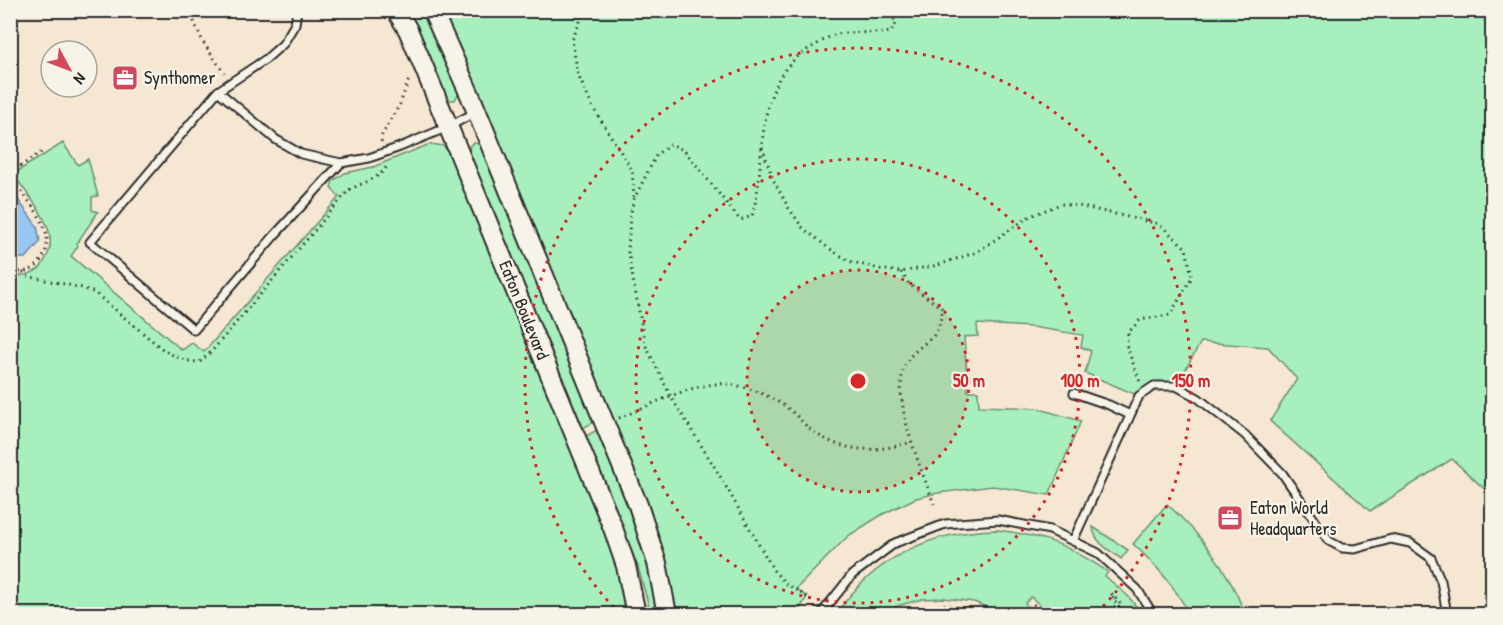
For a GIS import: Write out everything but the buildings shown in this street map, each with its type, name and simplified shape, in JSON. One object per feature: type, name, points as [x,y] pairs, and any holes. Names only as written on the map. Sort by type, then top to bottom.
[{"type":"street","name":"Eaton Boulevard","points":[[396,10],[408,30],[613,528],[626,566],[636,615]]},
{"type":"street","name":"Eaton Boulevard","points":[[432,10],[476,111],[638,505],[657,563],[667,615]]},
{"type":"lane","points":[[297,10],[295,24],[283,44],[266,59],[218,92],[90,242],[194,330],[273,236],[341,163]]},
{"type":"lane","points":[[218,92],[275,139],[301,154],[341,163],[369,158],[400,147],[448,127],[476,111]]},
{"type":"lane","points":[[1073,541],[1139,396],[1154,386],[1176,386],[1198,398],[1245,435],[1282,473],[1329,541],[1342,548],[1355,549],[1391,539],[1410,543],[1431,558],[1442,581],[1447,615]]},
{"type":"lane","points":[[1074,393],[1130,415]]},
{"type":"lane","points":[[821,615],[852,575],[895,543],[945,524],[998,520],[1050,530],[1098,553],[1137,589],[1153,615]]},
{"type":"path","points":[[189,10],[203,42],[224,74]]},
{"type":"path","points":[[585,10],[572,40],[578,75],[592,106],[632,170],[634,199]]},
{"type":"path","points":[[807,597],[784,583],[774,571],[717,471],[670,397],[645,344],[628,252],[630,216],[634,199],[657,154],[671,144],[685,151],[740,220],[752,216],[757,199],[766,110],[780,75],[805,51],[836,34],[891,32],[896,24],[890,10]]},
{"type":"path","points":[[381,143],[382,135],[400,104],[410,79]]},
{"type":"path","points":[[761,145],[773,179],[802,227],[826,247],[849,261],[879,269],[901,272],[938,265],[977,252],[1030,216],[1061,204],[1159,224],[1186,248],[1192,277],[1170,315],[1140,320],[1128,333],[1127,347],[1144,392]]},
{"type":"path","points":[[10,272],[29,271],[37,266],[45,256],[48,241],[45,224],[10,175],[45,150]]},
{"type":"path","points":[[23,272],[27,276],[95,293],[161,348],[189,362],[200,362],[212,351],[349,190],[379,176],[388,164]]},
{"type":"path","points":[[901,272],[909,284],[943,309],[935,333],[915,351],[905,366],[901,396],[912,442],[934,504]]},
{"type":"path","points":[[619,418],[701,386],[727,384],[762,393],[790,410],[814,432],[838,444],[867,450],[886,450],[912,442]]},
{"type":"path","points":[[1484,592],[1492,613]]},
{"type":"path","points":[[1121,615],[1111,593],[1129,615]]},
{"type":"path","points":[[1039,615],[1033,604],[1044,615]]},
{"type":"path","points":[[897,615],[903,611],[944,605],[988,615]]},
{"type":"shaded area","points":[[11,11],[1492,11],[1492,614],[11,614]]},
{"type":"green space","points":[[407,11],[420,11],[432,31],[459,92],[455,100],[450,100],[446,96],[430,56]]},
{"type":"green space","points":[[432,11],[1492,11],[1492,496],[1452,459],[1370,511],[1270,421],[1297,379],[1268,347],[1201,342],[1176,386],[1154,386],[1139,396],[1085,373],[1091,351],[1081,347],[1083,335],[1032,327],[977,324],[978,336],[964,337],[968,391],[978,391],[979,406],[1036,408],[1081,421],[1049,495],[993,486],[916,498],[883,514],[848,536],[796,589],[807,597],[797,614],[667,614],[657,563]]},
{"type":"green space","points":[[63,143],[78,165],[88,159],[98,196],[92,197],[92,210],[98,212],[71,256],[182,350],[192,343],[204,352],[339,197],[331,187],[333,181],[345,173],[373,167],[430,144],[444,146],[451,156],[613,528],[636,614],[11,614],[11,278],[13,275],[27,275],[40,268],[50,246],[50,235],[41,213],[13,174]]},
{"type":"green space","points":[[474,143],[482,147],[594,422],[583,428],[469,151],[470,145]]},
{"type":"green space","points":[[597,430],[622,489],[645,553],[660,614],[651,614],[638,567],[586,436]]},
{"type":"green space","points":[[1167,504],[1212,553],[1229,580],[1244,611],[1235,614],[1189,614],[1178,594],[1164,576],[1133,544]]},
{"type":"green space","points":[[1093,527],[1128,550],[1121,559],[1099,542]]},
{"type":"green space","points":[[997,530],[1043,539],[1081,555],[1108,572],[1105,576],[1128,596],[1142,614],[1050,614],[1031,597],[1025,603],[1035,614],[1004,614],[974,602],[944,598],[922,599],[897,606],[882,614],[836,614],[868,578],[905,552],[948,536]]},
{"type":"water","points":[[11,190],[37,226],[40,242],[26,258],[11,258]]},
{"type":"place","name":"Synthomer","points":[[125,78]]},
{"type":"place","name":"Eaton World Headquarters","points":[[1230,518]]}]
